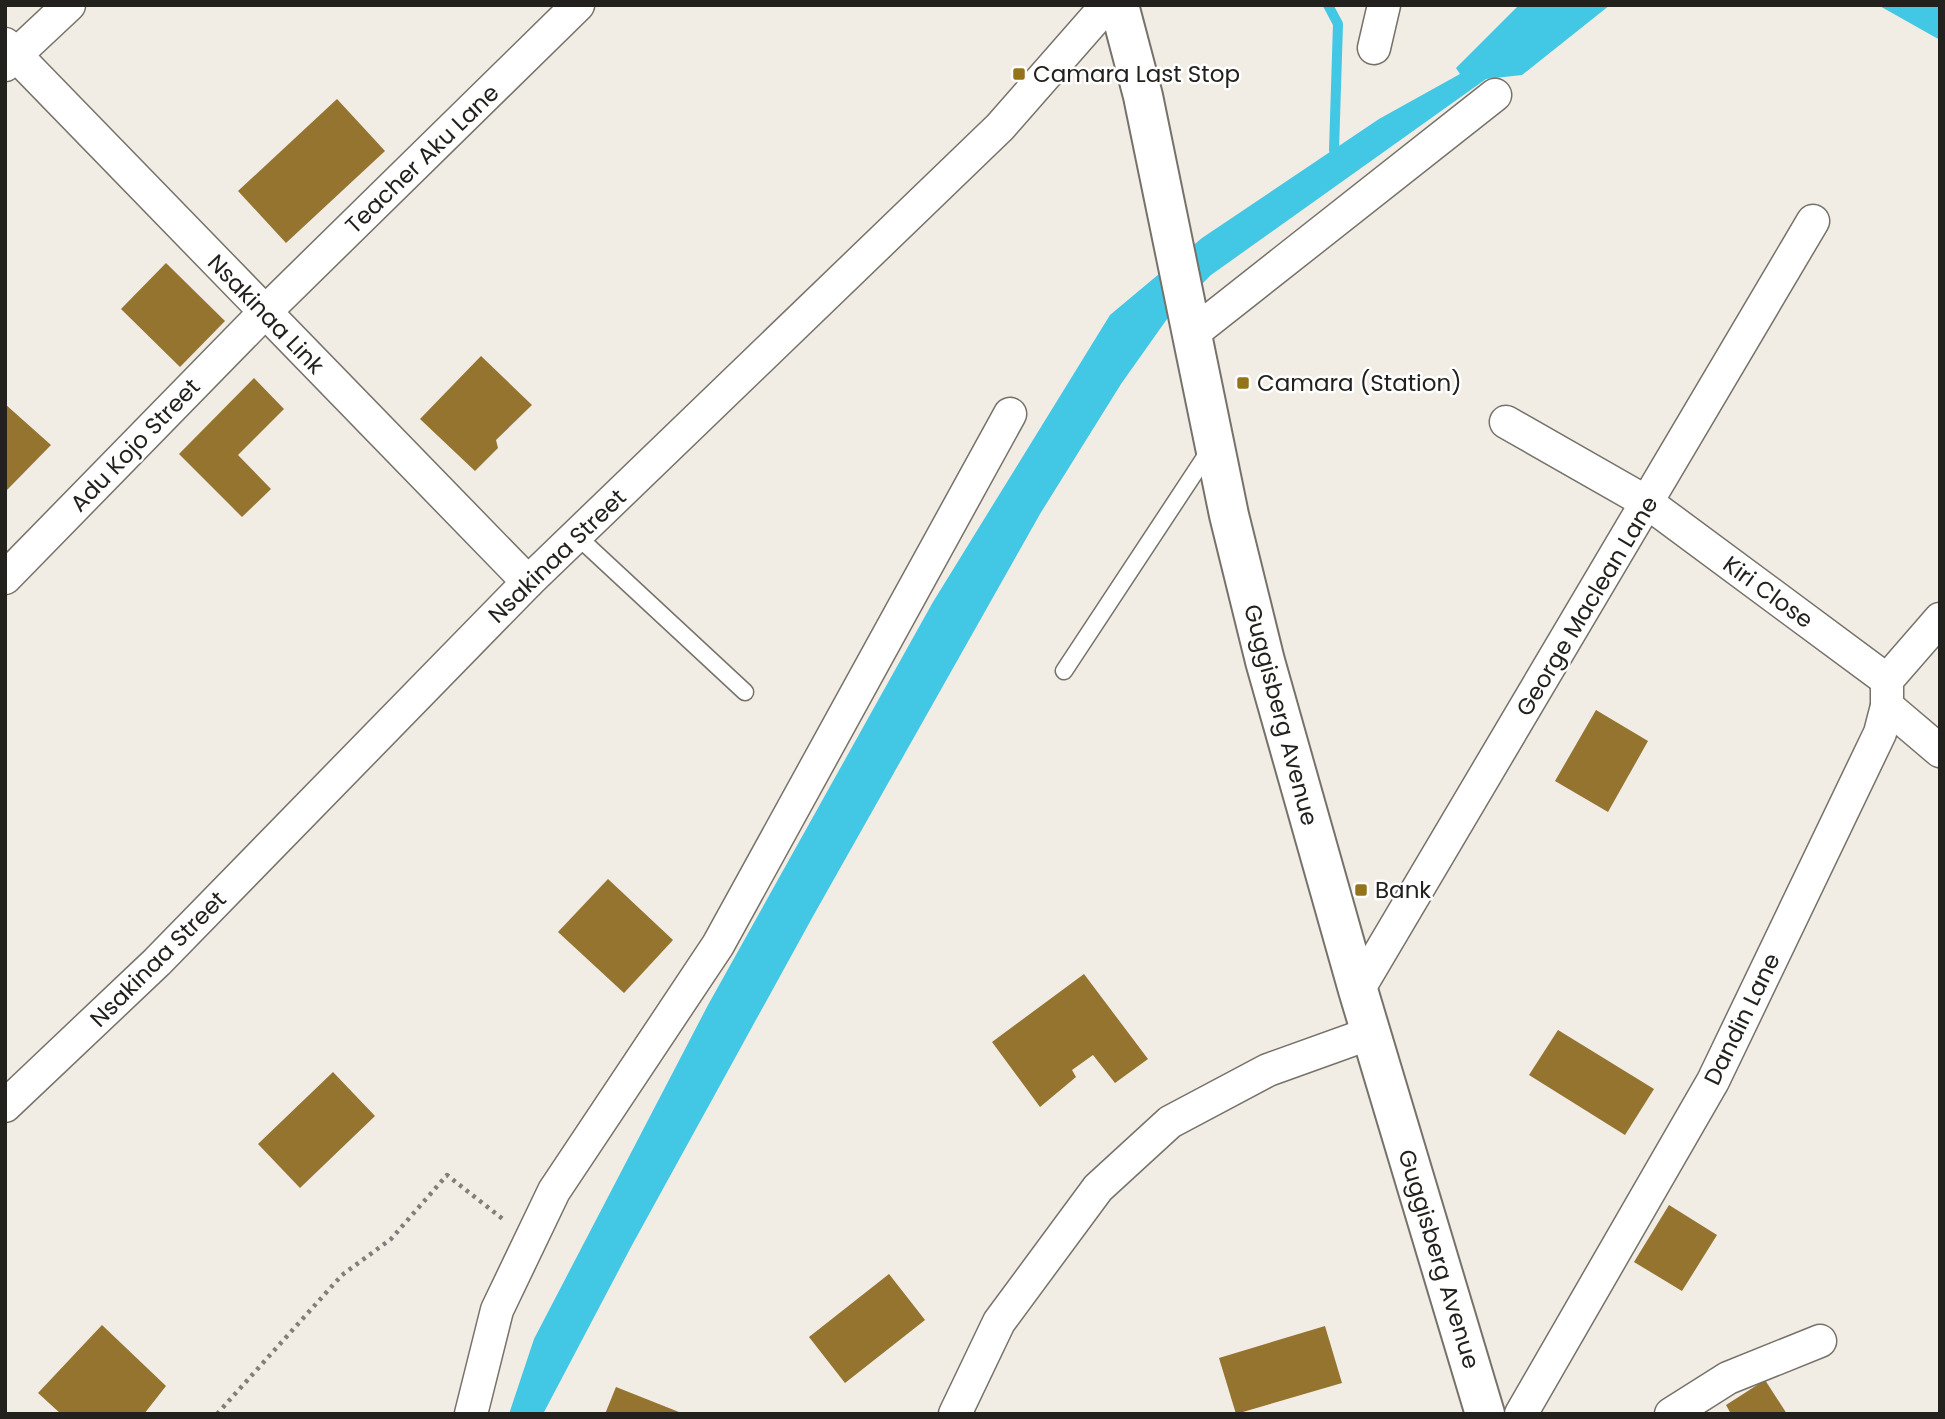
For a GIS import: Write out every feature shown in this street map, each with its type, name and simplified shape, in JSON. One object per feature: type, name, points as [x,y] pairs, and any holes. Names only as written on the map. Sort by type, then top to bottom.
[{"type":"main road","name":"Guggisberg Avenue","points":[[1119,5],[1143,96],[1163,203],[1265,661],[1358,990],[1485,1414]]},
{"type":"street","points":[[9,55],[69,5]]},
{"type":"street","name":"Teacher Aku Lane","points":[[265,312],[578,5]]},
{"type":"street","name":"Nsakinaa Street","points":[[5,1106],[157,962],[528,582],[1000,127],[1107,5]]},
{"type":"street","points":[[1374,48],[1384,5]]},
{"type":"street","name":"Nsakinaa Link","points":[[9,55],[528,582]]},
{"type":"street","points":[[1189,319],[1495,95]]},
{"type":"street","name":"George Maclean Lane","points":[[1358,990],[1813,221]]},
{"type":"street","name":"Adu Kojo Street","points":[[5,578],[265,312]]},
{"type":"street","points":[[471,1414],[497,1310],[554,1191],[718,945],[1010,414]]},
{"type":"street","name":"Kiri Close","points":[[1506,422],[1648,503],[1887,693],[1940,751]]},
{"type":"street","name":"Dandin Lane","points":[[1521,1414],[1713,1080],[1880,733],[1887,693],[1940,619]]},
{"type":"street","points":[[955,1414],[999,1322],[1098,1188],[1170,1122],[1268,1070],[1371,1033]]},
{"type":"street","points":[[1671,1414],[1728,1378],[1820,1340]]},
{"type":"lane","points":[[1064,671],[1215,443]]},
{"type":"lane","points":[[577,536],[745,692]]},
{"type":"path","points":[[217,1414],[342,1275],[391,1239],[447,1175],[530,1241]]},
{"type":"water","points":[[1519,5],[1610,5],[1522,75],[1486,79],[1211,275],[1167,319],[1121,384],[1040,514],[812,918],[631,1247],[543,1414],[509,1414],[534,1339],[708,1005],[933,602],[1110,315],[1202,238],[1379,119],[1460,74],[1456,68]]},
{"type":"water","points":[[1878,5],[1940,5],[1940,40]]},
{"type":"building","points":[[337,99],[385,151],[286,243],[238,191]]},
{"type":"building","points":[[166,263],[225,321],[180,367],[121,309]]},
{"type":"building","points":[[481,356],[532,405],[496,440],[498,448],[475,471],[420,419]]},
{"type":"building","points":[[254,378],[284,409],[238,455],[271,489],[242,517],[179,454]]},
{"type":"building","points":[[5,404],[51,445],[5,492]]},
{"type":"building","points":[[1596,710],[1648,741],[1608,812],[1555,781]]},
{"type":"building","points":[[608,879],[673,940],[624,993],[558,932]]},
{"type":"building","points":[[1084,974],[1148,1059],[1115,1083],[1093,1055],[1072,1070],[1076,1077],[1040,1107],[992,1042]]},
{"type":"building","points":[[1558,1030],[1654,1089],[1625,1135],[1529,1075]]},
{"type":"building","points":[[333,1072],[375,1116],[300,1188],[258,1144]]},
{"type":"building","points":[[1669,1205],[1717,1235],[1682,1291],[1634,1262]]},
{"type":"building","points":[[889,1274],[925,1320],[845,1383],[809,1337]]},
{"type":"building","points":[[102,1325],[166,1386],[144,1414],[61,1414],[38,1393]]},
{"type":"building","points":[[1325,1326],[1342,1383],[1236,1414],[1219,1358]]},
{"type":"building","points":[[1765,1380],[1787,1414],[1731,1414],[1726,1405]]},
{"type":"building","points":[[616,1387],[684,1414],[605,1414]]},
{"type":"waterway","points":[[1328,5],[1338,24],[1334,150]]},
{"type":"place","name":"Camara Last Stop","points":[[1019,74]]},
{"type":"place","name":"Camara (Station)","points":[[1243,383]]},
{"type":"place","name":"Bank","points":[[1361,890]]}]
